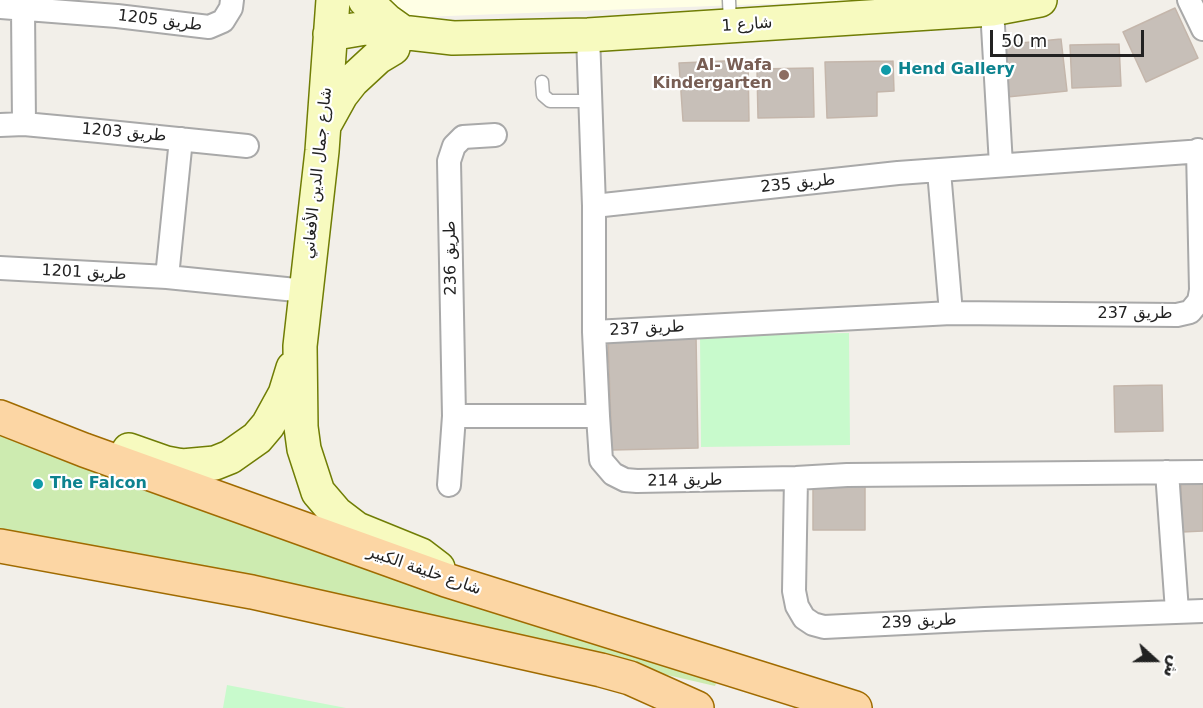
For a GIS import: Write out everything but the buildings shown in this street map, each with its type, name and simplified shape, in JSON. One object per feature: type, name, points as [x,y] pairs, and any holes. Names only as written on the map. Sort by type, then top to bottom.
[{"type":"main road","name":"شارع خليفة الكبير","points":[[0,417],[84,450],[446,580],[855,708]]},
{"type":"main road","points":[[0,546],[252,592],[601,670],[640,682],[697,708]]},
{"type":"street","name":"طريق 1205","points":[[0,7],[117,16],[209,27],[223,21],[231,8],[232,0]]},
{"type":"street","name":"شارع جمال الدين الأفغاني","points":[[333,0],[324,126],[300,346],[303,438],[310,471],[318,492],[326,503],[346,521],[370,535],[421,555],[437,567],[446,580]]},
{"type":"street","points":[[324,126],[336,103],[352,81],[397,39],[387,21],[365,0]]},
{"type":"street","name":"شارع 1","points":[[330,40],[365,28],[397,39],[588,35],[730,13],[932,6],[992,9],[1040,0]]},
{"type":"street","points":[[1189,0],[1203,29]]},
{"type":"street","points":[[23,9],[24,124]]},
{"type":"street","points":[[992,9],[1001,165]]},
{"type":"street","name":"طريق 214","points":[[588,35],[594,206],[594,332],[601,460],[607,469],[625,480],[637,482],[847,475],[1203,472]]},
{"type":"street","name":"طريق 1203","points":[[0,125],[24,124],[247,146]]},
{"type":"street","name":"طريق 236","points":[[449,485],[454,416],[449,161],[454,146],[463,137],[495,135]]},
{"type":"street","points":[[167,277],[182,139]]},
{"type":"street","name":"طريق 235","points":[[594,206],[898,173],[1200,151]]},
{"type":"street","name":"طريق 237","points":[[594,332],[951,313],[1177,315],[1190,312],[1199,301],[1201,290],[1200,151]]},
{"type":"street","points":[[939,171],[951,313]]},
{"type":"street","name":"طريق 1201","points":[[0,268],[167,277],[306,291]]},
{"type":"street","name":"شارع جمال الدين الأفغاني","points":[[84,450],[122,448],[182,466],[215,463],[230,457],[257,438],[277,411],[300,346]]},
{"type":"street","points":[[454,416],[598,416]]},
{"type":"street","points":[[1167,472],[1177,611]]},
{"type":"street","name":"طريق 239","points":[[796,478],[794,591],[804,618],[813,624],[824,627],[1177,611],[1203,612]]},
{"type":"lane","points":[[542,82],[543,94],[550,101],[590,101]]},
{"type":"shaded area","points":[[381,0],[871,0],[395,18]]},
{"type":"green space","points":[[849,333],[850,445],[701,447],[700,335]]},
{"type":"green space","points":[[0,432],[718,678],[715,686],[525,642],[0,535]]},
{"type":"green space","points":[[227,685],[346,708],[223,708]]},
{"type":"place","name":"Hend Gallery","points":[[886,70]]},
{"type":"place","name":"Al- Wafa Kindergarten","points":[[784,75]]},
{"type":"place","name":"The Falcon","points":[[38,484]]}]
